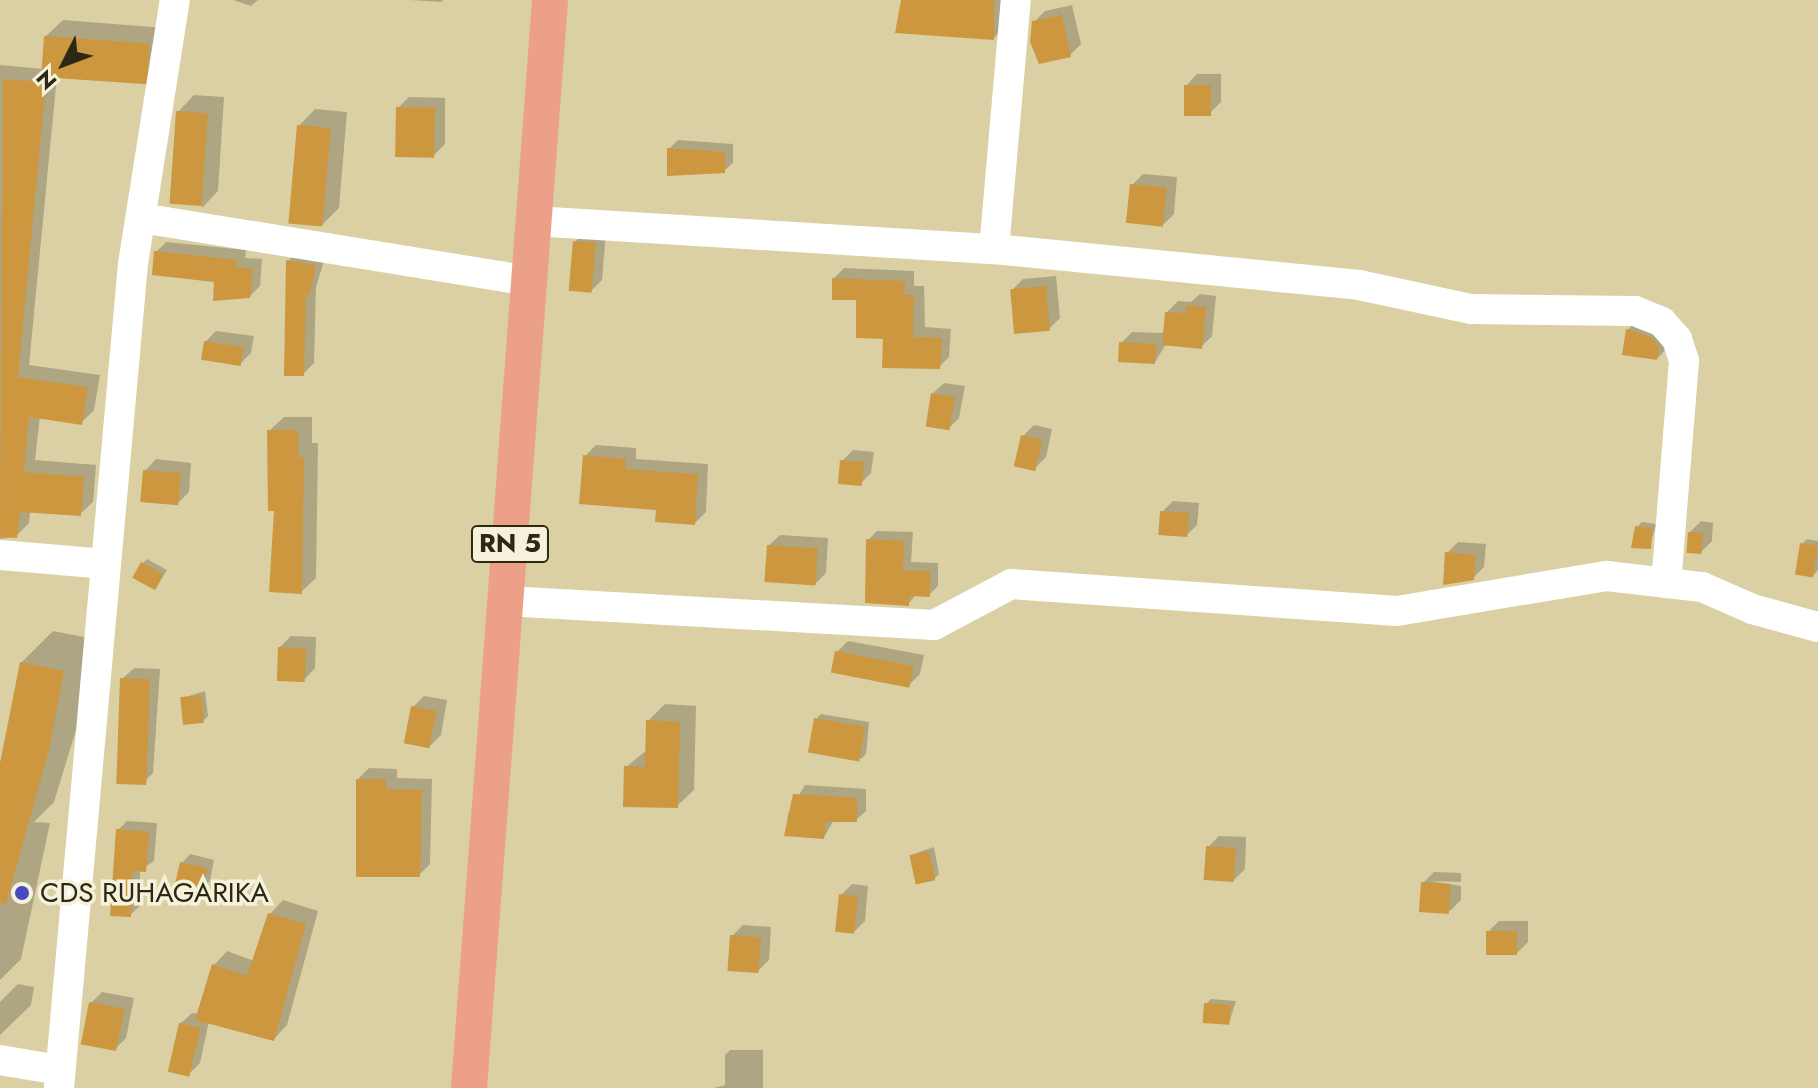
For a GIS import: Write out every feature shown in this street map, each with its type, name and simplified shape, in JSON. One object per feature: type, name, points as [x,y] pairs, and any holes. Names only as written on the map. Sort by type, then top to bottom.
[{"type":"main road","name":"RN 5","points":[[469,1088],[550,0]]},
{"type":"street","points":[[0,1060],[59,1079],[141,218],[175,0]]},
{"type":"street","points":[[994,249],[1016,0]]},
{"type":"street","points":[[141,218],[529,281]]},
{"type":"street","points":[[533,221],[994,249],[1359,285],[1471,309],[1635,311],[1662,322],[1677,339],[1684,361],[1666,583]]},
{"type":"street","points":[[0,555],[106,564]]},
{"type":"street","points":[[506,601],[934,625],[1011,584],[1397,611],[1607,576],[1702,587],[1752,609],[1818,627]]},
{"type":"building","points":[[901,0],[994,0],[994,40],[895,33]]},
{"type":"building","points":[[1062,15],[1071,57],[1039,64],[1030,42],[1032,21]]},
{"type":"building","points":[[44,36],[150,43],[147,84],[41,77]]},
{"type":"building","points":[[3,79],[46,82],[18,377],[88,387],[82,425],[29,417],[24,472],[84,477],[81,516],[20,512],[17,538],[0,537]]},
{"type":"building","points":[[1184,85],[1211,85],[1211,116],[1184,116]]},
{"type":"building","points":[[396,107],[435,108],[434,158],[395,157]]},
{"type":"building","points":[[176,111],[208,113],[201,206],[170,204]]},
{"type":"building","points":[[297,125],[331,128],[322,227],[288,224]]},
{"type":"building","points":[[667,148],[725,152],[725,173],[667,176]]},
{"type":"building","points":[[1130,184],[1167,188],[1163,227],[1126,223]]},
{"type":"building","points":[[573,241],[596,243],[592,293],[569,291]]},
{"type":"building","points":[[154,251],[237,260],[236,267],[253,269],[250,298],[213,301],[214,282],[152,275]]},
{"type":"building","points":[[286,260],[316,265],[310,295],[306,294],[304,376],[284,376]]},
{"type":"building","points":[[832,278],[905,281],[904,295],[914,295],[913,337],[942,338],[940,369],[882,368],[883,339],[856,338],[856,300],[832,300]]},
{"type":"building","points":[[1046,286],[1050,331],[1014,334],[1010,289]]},
{"type":"building","points":[[1186,305],[1206,307],[1202,349],[1162,345],[1165,312],[1186,313]]},
{"type":"building","points":[[1626,329],[1651,337],[1659,346],[1657,360],[1622,355]]},
{"type":"building","points":[[204,341],[244,347],[241,366],[201,360]]},
{"type":"building","points":[[1119,342],[1156,344],[1155,364],[1118,362]]},
{"type":"building","points":[[931,393],[955,397],[949,430],[926,427]]},
{"type":"building","points":[[267,430],[298,430],[298,457],[304,457],[302,594],[269,592],[274,511],[268,511]]},
{"type":"building","points":[[1021,435],[1042,440],[1035,471],[1014,466]]},
{"type":"building","points":[[583,455],[626,459],[625,469],[698,474],[695,525],[655,522],[656,510],[579,504]]},
{"type":"building","points":[[840,460],[864,462],[862,486],[838,484]]},
{"type":"building","points":[[143,470],[181,473],[178,505],[140,502]]},
{"type":"building","points":[[1160,511],[1189,513],[1187,537],[1158,535]]},
{"type":"building","points":[[1635,526],[1652,528],[1651,549],[1631,548]]},
{"type":"building","points":[[1688,532],[1703,533],[1701,554],[1687,553]]},
{"type":"building","points":[[866,539],[904,541],[903,571],[930,571],[930,597],[910,596],[909,606],[865,603]]},
{"type":"building","points":[[1800,543],[1818,546],[1813,577],[1795,575]]},
{"type":"building","points":[[767,545],[818,549],[815,585],[764,582]]},
{"type":"building","points":[[1445,552],[1476,555],[1474,580],[1443,585]]},
{"type":"building","points":[[141,562],[164,575],[155,590],[132,578]]},
{"type":"building","points":[[278,647],[306,648],[305,682],[277,681]]},
{"type":"building","points":[[835,651],[914,666],[909,688],[831,673]]},
{"type":"building","points":[[20,662],[64,671],[49,750],[6,904],[0,903],[0,764]]},
{"type":"building","points":[[120,678],[150,679],[146,785],[116,784]]},
{"type":"building","points":[[201,695],[204,723],[183,725],[180,697]]},
{"type":"building","points":[[411,706],[437,711],[429,748],[404,743]]},
{"type":"building","points":[[814,718],[865,727],[859,761],[808,752]]},
{"type":"building","points":[[646,720],[680,722],[678,808],[623,807],[624,766],[645,767]]},
{"type":"building","points":[[356,779],[386,779],[386,789],[422,790],[420,877],[356,877]]},
{"type":"building","points":[[793,794],[857,798],[857,822],[826,822],[824,839],[784,836]]},
{"type":"building","points":[[116,829],[149,832],[146,872],[132,871],[131,917],[110,916]]},
{"type":"building","points":[[1206,846],[1236,848],[1234,882],[1204,880]]},
{"type":"building","points":[[929,851],[935,880],[916,885],[909,855]]},
{"type":"building","points":[[180,862],[207,868],[202,893],[174,886]]},
{"type":"building","points":[[1421,882],[1451,884],[1449,914],[1419,912]]},
{"type":"building","points":[[839,894],[858,896],[854,934],[835,932]]},
{"type":"building","points":[[268,913],[306,924],[274,1041],[195,1020],[212,964],[247,976]]},
{"type":"building","points":[[1486,931],[1517,931],[1517,955],[1486,955]]},
{"type":"building","points":[[730,935],[761,937],[758,973],[727,971]]},
{"type":"building","points":[[89,1002],[124,1009],[116,1051],[81,1044]]},
{"type":"building","points":[[1204,1003],[1231,1005],[1230,1025],[1203,1023]]},
{"type":"building","points":[[179,1023],[200,1028],[189,1077],[168,1072]]},
{"type":"place","name":"CDS RUHAGARIKA","points":[[22,893]]}]
